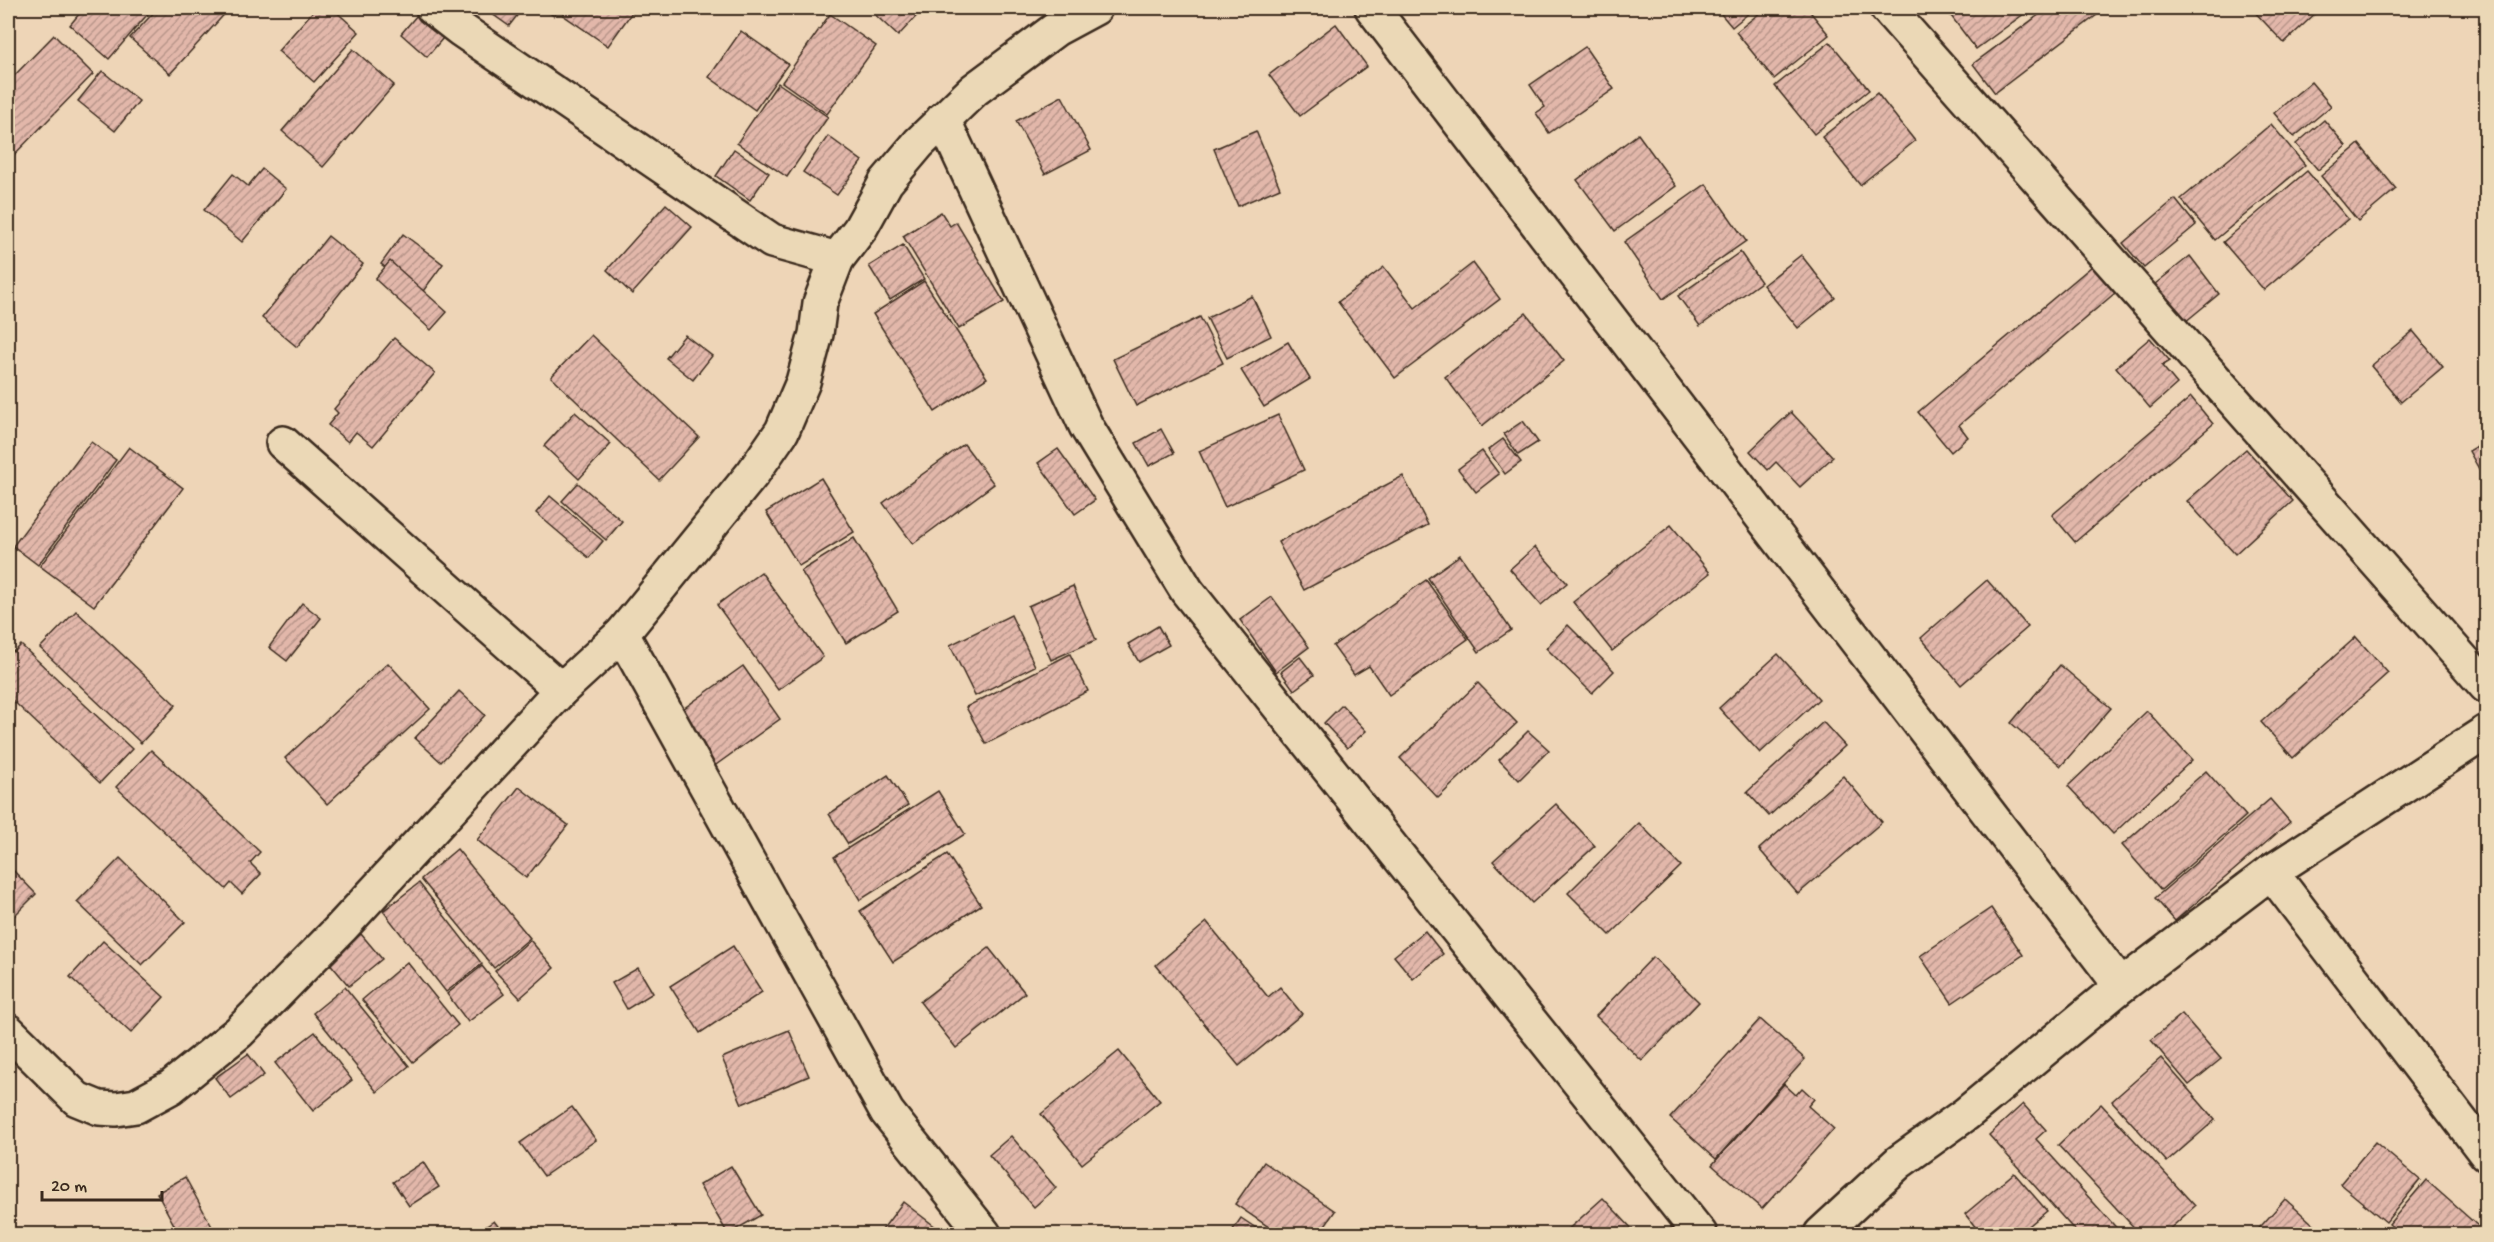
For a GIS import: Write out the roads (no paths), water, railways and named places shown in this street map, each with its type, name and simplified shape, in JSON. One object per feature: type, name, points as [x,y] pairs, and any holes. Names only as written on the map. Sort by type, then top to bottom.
[{"type":"street","points":[[433,8],[470,36],[772,241],[837,259]]},
{"type":"street","points":[[8,1031],[77,1099],[99,1108],[116,1109],[136,1106],[171,1087],[239,1032],[341,928],[561,690],[622,634],[753,473],[782,431],[803,382],[816,334],[820,303],[837,259],[860,229],[886,182],[943,119],[974,90],[1056,29],[1095,8]]},
{"type":"street","points":[[1372,8],[2121,986]]},
{"type":"street","points":[[1887,8],[2487,686]]},
{"type":"street","points":[[943,119],[1086,426],[1187,591],[1700,1234]]},
{"type":"street","points":[[283,443],[561,690]]},
{"type":"street","points":[[622,634],[886,1112],[984,1234]]},
{"type":"street","points":[[1821,1234],[1899,1162],[1966,1114],[2121,986],[2271,872],[2487,732]]},
{"type":"street","points":[[2271,872],[2487,1154]]}]
